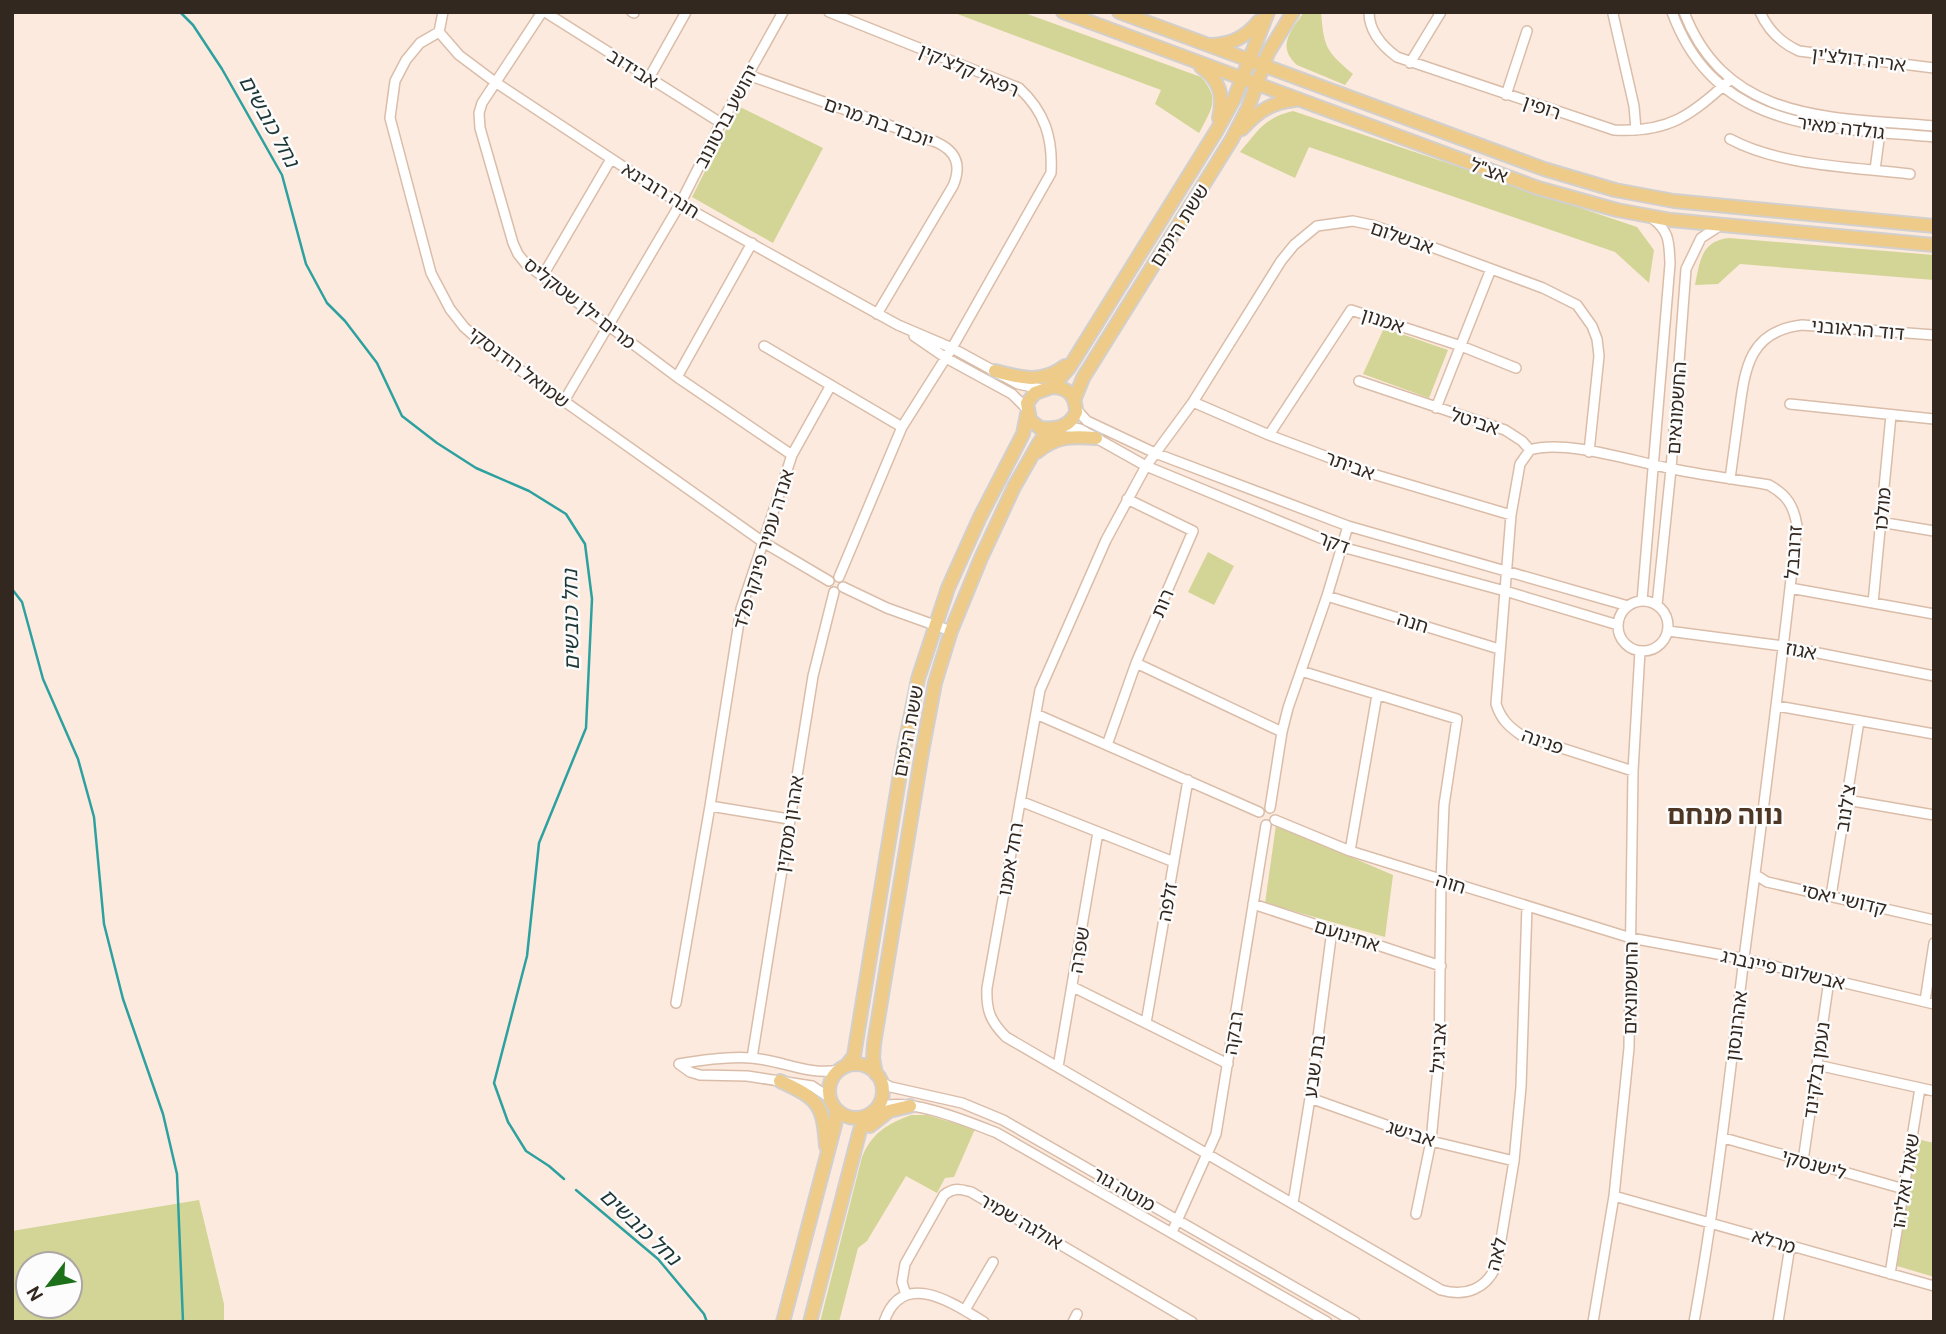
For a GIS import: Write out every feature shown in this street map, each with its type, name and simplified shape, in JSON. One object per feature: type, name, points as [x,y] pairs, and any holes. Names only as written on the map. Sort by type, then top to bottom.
[{"type":"main road","name":"אצ\"ל","points":[[1063,12],[1538,188],[1606,207],[1721,225],[1934,245]]},
{"type":"main road","name":"אצ\"ל","points":[[1119,12],[1544,169],[1615,190],[1712,205],[1934,226]]},
{"type":"main road","points":[[1209,46],[1226,44],[1248,33],[1266,12]]},
{"type":"main road","name":"ששת הימים","points":[[1048,388],[1069,368],[1217,130],[1242,78],[1266,12]]},
{"type":"main road","name":"ששת הימים","points":[[1075,404],[1083,378],[1242,121],[1262,65],[1293,12]]},
{"type":"main road","points":[[1274,42],[1274,53],[1278,62],[1284,71],[1297,78]]},
{"type":"main road","points":[[1193,60],[1209,72],[1220,90],[1221,107],[1217,130]]},
{"type":"main road","points":[[1224,151],[1258,112],[1275,104],[1298,99]]},
{"type":"main road","points":[[995,371],[1020,378],[1043,378],[1067,364],[1082,348]]},
{"type":"main road","points":[[1048,388],[1065,390],[1075,404],[1074,418],[1058,427],[1040,428],[1034,425],[1027,411],[1035,393],[1048,388]]},
{"type":"main road","name":"ששת הימים","points":[[843,1068],[854,1056],[914,698],[934,625],[975,528],[1023,433],[1027,411]]},
{"type":"main road","name":"ששת הימים","points":[[879,1078],[873,1058],[874,1044],[935,684],[951,631],[996,524],[1031,456],[1046,433],[1058,427]]},
{"type":"main road","points":[[1031,456],[1055,439],[1077,436],[1096,438]]},
{"type":"main road","points":[[783,1322],[835,1125],[831,1083],[843,1068],[863,1065],[879,1078],[882,1100],[878,1108],[867,1116],[850,1118],[833,1103]]},
{"type":"main road","points":[[780,1081],[805,1093],[819,1107],[824,1119],[827,1155]]},
{"type":"main road","points":[[857,1142],[882,1116],[897,1108],[910,1106]]},
{"type":"main road","points":[[810,1322],[857,1142],[867,1116]]},
{"type":"street","points":[[439,32],[443,12]]},
{"type":"street","name":"אבידוב","points":[[544,12],[721,124]]},
{"type":"street","name":"מרים ילן שטקליס","points":[[544,12],[495,82],[479,113],[480,128],[513,243],[526,264],[542,277],[677,377],[792,455]]},
{"type":"street","points":[[649,78],[686,12]]},
{"type":"street","name":"יהושע ברטונוב","points":[[564,401],[680,204],[783,12]]},
{"type":"street","name":"רפאל קלצ'קין","points":[[829,12],[1019,88],[1033,101],[1043,116],[1052,152],[1051,173],[946,358]]},
{"type":"street","name":"רופין","points":[[1369,12],[1373,31],[1385,48],[1410,63],[1614,130],[1657,128],[1684,118],[1731,79]]},
{"type":"street","points":[[1410,63],[1441,12]]},
{"type":"street","name":"גולדה מאיר","points":[[1672,12],[1691,51],[1707,71],[1723,87],[1760,111],[1809,125],[1934,137]]},
{"type":"street","name":"גולדה מאיר","points":[[1684,12],[1700,45],[1719,69],[1765,101],[1797,111],[1934,126]]},
{"type":"street","name":"אריה דולצ'ין","points":[[1760,12],[1770,31],[1799,51],[1934,68]]},
{"type":"street","points":[[1613,14],[1634,106],[1636,130]]},
{"type":"street","points":[[1506,95],[1527,31]]},
{"type":"street","name":"חנה רובינא","points":[[439,32],[459,55],[495,82],[680,204],[898,325],[952,348],[1018,384],[1048,388]]},
{"type":"street","name":"שמואל רודנסקי","points":[[439,32],[420,43],[406,60],[395,81],[390,118],[431,272],[450,309],[464,327],[482,343],[763,542],[828,581]]},
{"type":"street","name":"יוכבד בת מרים","points":[[748,75],[936,142],[951,151],[957,160],[958,168],[953,186],[877,314]]},
{"type":"street","points":[[1875,170],[1880,132]]},
{"type":"street","points":[[1730,139],[1749,149],[1775,157],[1910,174]]},
{"type":"street","points":[[542,277],[611,159]]},
{"type":"street","name":"החשמונאים","points":[[1642,601],[1670,264],[1668,238],[1663,227],[1651,216]]},
{"type":"street","name":"אבשלום","points":[[1146,466],[1193,402],[1281,261],[1303,235],[1317,226],[1353,220],[1491,269],[1566,298],[1577,305],[1592,326],[1599,356],[1589,452]]},
{"type":"street","name":"החשמונאים","points":[[1657,605],[1671,469],[1686,269],[1701,238],[1721,225]]},
{"type":"street","points":[[677,377],[752,243]]},
{"type":"street","points":[[1437,408],[1491,269]]},
{"type":"street","name":"אמנון","points":[[1269,435],[1351,310],[1461,346],[1516,368]]},
{"type":"street","name":"חנה רובינא","points":[[898,325],[946,358],[1013,394],[1027,411]]},
{"type":"street","name":"דוד הראובני","points":[[1730,479],[1745,373],[1756,348],[1772,334],[1791,326],[1802,325],[1934,335]]},
{"type":"street","points":[[764,346],[902,427]]},
{"type":"street","points":[[946,358],[902,427],[841,582],[841,590],[834,592],[829,588],[828,581],[834,576],[841,582],[887,608],[951,631]]},
{"type":"street","name":"אביטל","points":[[1359,381],[1505,430],[1530,450]]},
{"type":"street","name":"אנדה עמיר פינקרפלד","points":[[676,1003],[741,609],[792,455],[831,385]]},
{"type":"street","name":"אביתר","points":[[1193,402],[1269,435],[1373,474],[1511,515]]},
{"type":"street","name":"דקר","points":[[1075,404],[1087,421],[1155,453],[1348,526],[1628,606]]},
{"type":"street","points":[[1790,404],[1934,419]]},
{"type":"street","name":"מולכו","points":[[1873,603],[1891,415]]},
{"type":"street","name":"דקר","points":[[1058,427],[1080,429],[1146,466],[1342,547],[1618,625]]},
{"type":"street","points":[[1530,450],[1559,447],[1671,469]]},
{"type":"street","name":"פנינה","points":[[1530,450],[1520,464],[1511,515],[1496,704],[1507,725],[1521,735],[1633,771]]},
{"type":"street","name":"רחל אמנו","points":[[1146,466],[1106,540],[1040,690],[987,988],[988,1014],[994,1026],[1006,1037],[1208,1154]]},
{"type":"street","name":"זרובבל","points":[[1671,469],[1769,485],[1789,501],[1795,512],[1797,526],[1783,646]]},
{"type":"street","name":"רות","points":[[1107,745],[1136,663],[1193,531],[1128,499]]},
{"type":"street","points":[[1881,522],[1934,531]]},
{"type":"street","points":[[1269,808],[1282,732],[1348,526]]},
{"type":"street","points":[[1790,588],[1934,614]]},
{"type":"street","name":"אהרון מסקין","points":[[752,1058],[813,676],[834,592]]},
{"type":"street","name":"חנה","points":[[1327,596],[1499,649]]},
{"type":"street","points":[[1642,601],[1657,605],[1667,617],[1668,631],[1658,647],[1640,651],[1626,645],[1618,625],[1619,618],[1628,606],[1642,601]]},
{"type":"street","name":"אגוז","points":[[1668,631],[1783,646],[1934,676]]},
{"type":"street","name":"אהרונסון","points":[[1694,1322],[1724,1138],[1783,646]]},
{"type":"street","name":"החשמונאים","points":[[1593,1322],[1614,1196],[1629,1048],[1633,771],[1640,651]]},
{"type":"street","points":[[1136,663],[1282,732]]},
{"type":"street","points":[[1301,671],[1377,695],[1350,851]]},
{"type":"street","name":"אביגיל","points":[[1377,695],[1457,719],[1444,805],[1439,1058],[1431,1141],[1416,1214]]},
{"type":"street","points":[[1777,706],[1934,734]]},
{"type":"street","points":[[1036,714],[1259,812]]},
{"type":"street","name":"צ'לנוב","points":[[1831,896],[1859,721]]},
{"type":"street","name":"זלפה","points":[[1146,1023],[1188,780]]},
{"type":"street","points":[[1847,800],[1934,815]]},
{"type":"street","points":[[1020,801],[1174,862]]},
{"type":"street","points":[[710,806],[789,819]]},
{"type":"street","points":[[1259,812],[1269,808]]},
{"type":"street","points":[[1259,812],[1260,822],[1270,825],[1275,820],[1275,813],[1269,808]]},
{"type":"street","name":"חוה","points":[[1275,820],[1350,851],[1631,937]]},
{"type":"street","name":"רבקה","points":[[1172,1232],[1216,1135],[1266,825]]},
{"type":"street","name":"שפרה","points":[[1058,1067],[1098,832]]},
{"type":"street","name":"קדושי יאסי","points":[[1756,875],[1767,881],[1934,920]]},
{"type":"street","name":"אחינועם","points":[[1253,904],[1441,966]]},
{"type":"street","name":"לאה","points":[[1208,1154],[1441,1290],[1464,1293],[1482,1286],[1492,1277],[1497,1265],[1514,1161],[1521,1087],[1527,906]]},
{"type":"street","name":"בת שבע","points":[[1293,1203],[1332,930]]},
{"type":"street","name":"אבשלום פיינברג","points":[[1631,937],[1929,1002]]},
{"type":"street","points":[[1929,1002],[1934,943]]},
{"type":"street","name":"נעמן בלקינד","points":[[1803,1161],[1829,980]]},
{"type":"street","points":[[1073,987],[1228,1064]]},
{"type":"street","points":[[833,1103],[812,1086],[747,1076],[701,1075],[679,1065],[699,1060],[752,1058],[816,1072],[843,1068]]},
{"type":"street","points":[[1817,1065],[1934,1091]]},
{"type":"street","name":"מוטה גור","points":[[879,1078],[891,1087],[962,1103],[1003,1120],[1355,1322]]},
{"type":"street","name":"שאול ואליהו","points":[[1890,1274],[1920,1088]]},
{"type":"street","name":"אבישג","points":[[1310,1098],[1431,1141],[1514,1161]]},
{"type":"street","name":"מוטה גור","points":[[878,1108],[886,1104],[910,1106],[958,1117],[997,1133],[1327,1322]]},
{"type":"street","name":"לישנסקי","points":[[1724,1138],[1904,1189]]},
{"type":"street","name":"אולגה שמיר","points":[[906,1295],[902,1282],[905,1264],[944,1195],[951,1189],[960,1189],[971,1192],[1192,1322]]},
{"type":"street","name":"מרלא","points":[[1614,1196],[1934,1286]]},
{"type":"street","points":[[1778,1322],[1790,1246]]},
{"type":"street","points":[[965,1310],[993,1262]]},
{"type":"street","points":[[884,1322],[889,1308],[906,1295],[924,1293],[965,1310],[984,1322]]},
{"type":"green space","points":[[952,12],[1022,12],[1201,77],[1211,92],[1210,111],[1199,133],[1155,104],[1161,90]]},
{"type":"green space","points":[[1304,12],[1321,12],[1323,34],[1328,48],[1353,74],[1345,85],[1297,65],[1287,51],[1288,38]]},
{"type":"green space","points":[[738,106],[823,148],[773,243],[692,197]]},
{"type":"green space","points":[[1293,111],[1637,227],[1654,250],[1649,283],[1615,252],[1309,147],[1295,178],[1240,152],[1268,122]]},
{"type":"green space","points":[[1729,238],[1934,255],[1934,280],[1740,264],[1718,284],[1695,285],[1707,248]]},
{"type":"green space","points":[[1384,328],[1448,350],[1429,398],[1363,374]]},
{"type":"green space","points":[[1208,552],[1234,566],[1214,605],[1188,592]]},
{"type":"green space","points":[[1276,825],[1393,875],[1385,937],[1265,903]]},
{"type":"green space","points":[[911,1115],[927,1115],[975,1129],[954,1177],[945,1178],[937,1193],[906,1176],[867,1241],[858,1248],[839,1322],[820,1322],[862,1157],[881,1130]]},
{"type":"green space","points":[[1917,1139],[1934,1143],[1934,1277],[1894,1265]]},
{"type":"green space","points":[[199,1200],[224,1304],[224,1322],[12,1322],[12,1231]]},
{"type":"waterway","name":"נחל כובשים","points":[[180,12],[193,25],[222,69],[282,175],[306,264],[327,303],[345,321],[377,363],[402,416],[476,468],[529,491],[566,514],[585,544],[592,599],[586,728],[539,843],[527,956],[494,1083],[508,1122],[526,1151],[564,1179]]},
{"type":"waterway","points":[[12,589],[22,602],[43,679],[78,759],[94,817],[104,924],[123,999],[163,1114],[177,1174],[183,1322]]},
{"type":"waterway","name":"נחל כובשים","points":[[576,1190],[658,1259],[704,1314],[707,1322]]},
{"type":"district","name":"נווה מנחם","points":[[1725,815]]}]
